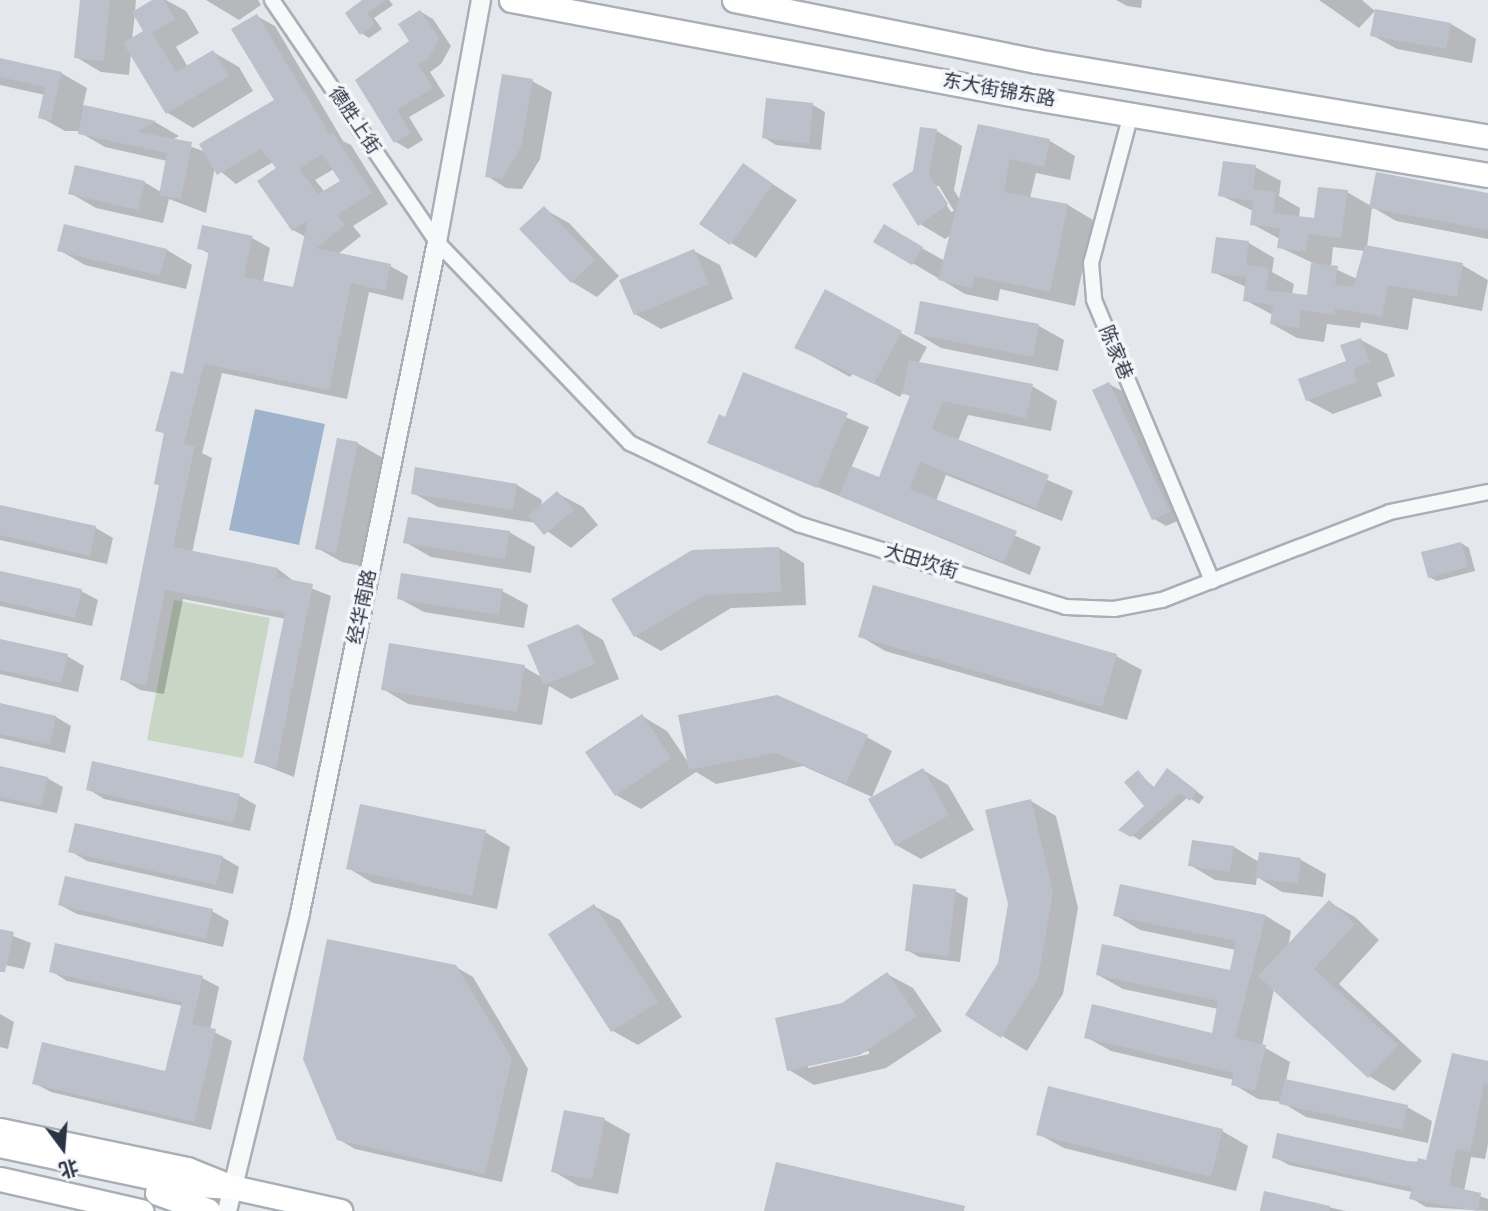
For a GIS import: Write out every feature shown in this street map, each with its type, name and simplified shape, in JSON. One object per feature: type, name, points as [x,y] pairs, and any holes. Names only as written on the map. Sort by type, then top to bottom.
[{"type":"highway","points":[[1,1160],[183,1184],[230,1199]]},
{"type":"highway","points":[[1,1160],[180,1198],[208,1211]]},
{"type":"main road","name":"东大街锦东路","points":[[510,0],[1131,114],[1488,175]]},
{"type":"main road","name":"东大街锦东路","points":[[734,0],[1036,61],[1488,137]]},
{"type":"main road","points":[[0,1130],[187,1170],[230,1199],[341,1211]]},
{"type":"main road","points":[[1,1160],[141,1211]]},
{"type":"street","name":"德胜上街","points":[[272,0],[437,242]]},
{"type":"street","name":"经华南路","points":[[230,1199],[300,913],[437,242],[481,0]]},
{"type":"street","name":"陈家巷","points":[[1131,114],[1091,263],[1094,300],[1212,581]]},
{"type":"street","name":"大田坎街","points":[[437,242],[630,443],[798,524],[1066,607],[1114,609],[1163,600],[1390,512],[1488,492]]},
{"type":"green space","points":[[174,600],[270,618],[243,758],[147,740]]},
{"type":"water","points":[[255,409],[325,424],[299,545],[229,530]]},
{"type":"building","points":[[80,0],[110,0],[104,61],[74,58]]},
{"type":"building","points":[[152,0],[164,0],[175,19],[152,33],[176,72],[213,50],[229,76],[166,114],[123,43],[143,31],[132,12]]},
{"type":"building","points":[[362,0],[386,0],[367,13],[375,24],[360,35],[345,13]]},
{"type":"building","points":[[1375,9],[1451,23],[1446,49],[1370,36]]},
{"type":"building","points":[[420,10],[439,38],[429,58],[418,64],[433,88],[397,110],[411,133],[394,143],[355,80],[409,41],[398,24]]},
{"type":"building","points":[[257,14],[330,135],[333,133],[372,193],[337,215],[345,225],[316,248],[391,264],[385,291],[351,283],[329,390],[204,364],[184,444],[195,446],[173,547],[278,568],[277,577],[313,584],[276,768],[254,763],[285,613],[165,590],[146,685],[120,680],[159,485],[154,484],[164,433],[155,431],[171,371],[183,374],[209,251],[197,249],[202,225],[253,236],[244,277],[293,287],[308,220],[292,231],[257,181],[276,168],[261,149],[217,175],[199,144],[274,100],[231,29]],"holes":[[[322,154],[340,181],[318,194],[299,169]]]},
{"type":"building","points":[[0,58],[62,72],[51,121],[38,118],[45,87],[0,77]]},
{"type":"building","points":[[502,74],[533,79],[521,147],[502,179],[485,177]]},
{"type":"building","points":[[766,98],[813,103],[809,144],[762,138]]},
{"type":"building","points":[[84,105],[156,121],[138,132],[192,142],[181,199],[159,195],[167,153],[78,134]]},
{"type":"building","points":[[978,124],[1050,139],[1044,167],[1010,159],[1004,192],[1068,204],[1050,292],[975,276],[972,288],[938,280]]},
{"type":"building","points":[[920,127],[937,129],[929,175],[948,204],[918,226],[892,184],[913,171]]},
{"type":"building","points":[[1223,161],[1256,165],[1253,189],[1276,192],[1273,213],[1314,218],[1318,187],[1348,190],[1341,238],[1308,234],[1306,252],[1277,248],[1280,228],[1250,225],[1253,201],[1218,196]]},
{"type":"building","points":[[743,163],[773,184],[730,245],[699,224]]},
{"type":"building","points":[[75,165],[145,181],[138,210],[68,194]]},
{"type":"building","points":[[1376,172],[1488,193],[1488,230],[1369,208]]},
{"type":"building","points":[[544,206],[595,260],[571,283],[519,229]]},
{"type":"building","points":[[64,224],[167,249],[160,276],[57,251]]},
{"type":"building","points":[[884,224],[923,247],[912,265],[873,242]]},
{"type":"building","points":[[1216,237],[1249,241],[1246,265],[1269,268],[1266,290],[1307,295],[1311,263],[1338,266],[1335,284],[1353,287],[1365,245],[1463,263],[1457,297],[1388,285],[1382,317],[1335,308],[1335,315],[1301,310],[1299,328],[1270,324],[1273,305],[1243,301],[1246,277],[1211,273]]},
{"type":"building","points":[[694,249],[709,284],[634,315],[619,280]]},
{"type":"building","points":[[825,289],[902,331],[874,384],[794,348]]},
{"type":"building","points":[[920,301],[1039,324],[1033,357],[914,334]]},
{"type":"building","points":[[1361,338],[1370,362],[1353,369],[1357,382],[1306,401],[1298,379],[1346,361],[1340,345]]},
{"type":"building","points":[[909,360],[1033,384],[1026,418],[943,401],[932,429],[1049,475],[1036,508],[920,462],[910,489],[1017,531],[1004,562],[839,496],[851,466],[879,477],[910,395],[902,394]]},
{"type":"building","points":[[743,372],[848,413],[817,488],[707,443],[719,414],[725,417]]},
{"type":"building","points":[[1109,382],[1170,512],[1152,520],[1092,390]]},
{"type":"building","points":[[337,438],[358,442],[336,553],[315,549]]},
{"type":"building","points":[[415,467],[517,484],[513,510],[411,494]]},
{"type":"building","points":[[557,491],[574,510],[544,535],[528,516]]},
{"type":"building","points":[[0,505],[96,526],[90,556],[0,535]]},
{"type":"building","points":[[408,517],[510,531],[505,559],[403,543]]},
{"type":"building","points":[[1461,542],[1468,567],[1428,578],[1421,552]]},
{"type":"building","points":[[779,547],[781,592],[705,595],[634,637],[611,599],[692,550]]},
{"type":"building","points":[[0,571],[82,589],[75,618],[0,601]]},
{"type":"building","points":[[401,573],[503,589],[499,615],[397,599]]},
{"type":"building","points":[[873,585],[1117,654],[1102,707],[858,637]]},
{"type":"building","points":[[578,624],[595,664],[544,685],[527,645]]},
{"type":"building","points":[[0,639],[68,654],[61,683],[0,670]]},
{"type":"building","points":[[389,643],[525,665],[517,712],[381,690]]},
{"type":"building","points":[[777,695],[868,735],[846,784],[776,753],[689,770],[678,715]]},
{"type":"building","points":[[0,703],[56,716],[50,745],[0,734]]},
{"type":"building","points":[[642,714],[671,758],[615,796],[585,752]]},
{"type":"building","points":[[92,761],[240,794],[233,823],[86,790]]},
{"type":"building","points":[[0,766],[48,777],[41,806],[0,797]]},
{"type":"building","points":[[923,768],[949,815],[895,846],[868,799]]},
{"type":"building","points":[[1167,768],[1197,791],[1190,801],[1180,793],[1131,837],[1118,830],[1144,806],[1124,782],[1138,770],[1153,788]]},
{"type":"building","points":[[1031,799],[1053,892],[1038,979],[1001,1038],[965,1015],[998,963],[1008,904],[985,810]]},
{"type":"building","points":[[360,804],[486,830],[472,896],[346,869]]},
{"type":"building","points":[[75,823],[223,856],[216,885],[68,852]]},
{"type":"building","points":[[1192,840],[1234,846],[1230,872],[1188,866]]},
{"type":"building","points":[[1259,852],[1301,858],[1298,884],[1255,878]]},
{"type":"building","points":[[65,876],[213,909],[206,939],[58,905]]},
{"type":"building","points":[[913,884],[956,889],[948,956],[905,951]]},
{"type":"building","points":[[1120,884],[1266,915],[1235,1038],[1266,1045],[1255,1091],[1231,1085],[1234,1073],[1084,1038],[1092,1004],[1212,1033],[1218,1001],[1096,975],[1102,944],[1230,970],[1236,941],[1113,916]]},
{"type":"building","points":[[1329,900],[1355,924],[1314,969],[1398,1045],[1368,1078],[1258,976]]},
{"type":"building","points":[[594,904],[658,1002],[611,1032],[548,934]]},
{"type":"building","points":[[0,929],[14,932],[5,972],[0,972]]},
{"type":"building","points":[[327,939],[456,965],[512,1058],[485,1174],[337,1140],[303,1059]]},
{"type":"building","points":[[55,943],[203,976],[192,1024],[216,1029],[194,1122],[32,1084],[42,1042],[165,1071],[182,1002],[49,972]]},
{"type":"building","points":[[887,972],[917,1016],[860,1055],[787,1071],[775,1018],[842,1003]]},
{"type":"building","points":[[1452,1053],[1488,1061],[1488,1084],[1484,1083],[1470,1152],[1456,1149],[1449,1186],[1481,1193],[1478,1211],[1409,1199],[1412,1188],[1272,1158],[1277,1133],[1417,1163],[1418,1158],[1426,1160]]},
{"type":"building","points":[[1285,1079],[1408,1105],[1402,1130],[1279,1104]]},
{"type":"building","points":[[1048,1086],[1223,1129],[1211,1177],[1036,1135]]},
{"type":"building","points":[[564,1110],[605,1118],[592,1180],[551,1172]]},
{"type":"building","points":[[776,1162],[965,1206],[964,1211],[764,1211]]},
{"type":"building","points":[[1264,1191],[1330,1206],[1329,1211],[1260,1211]]}]
